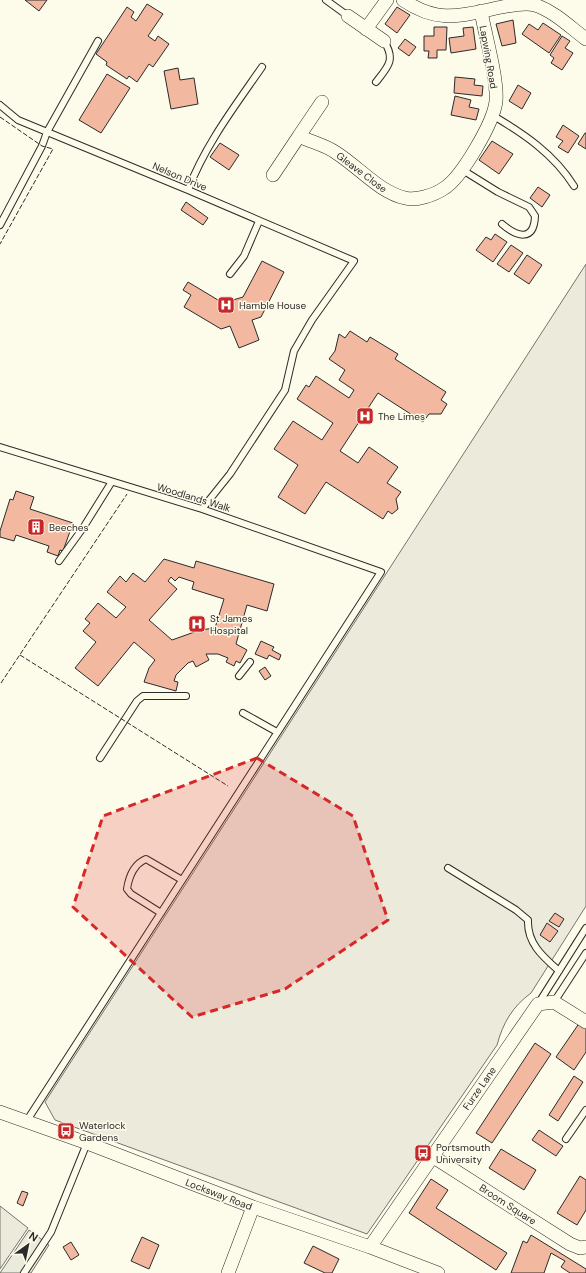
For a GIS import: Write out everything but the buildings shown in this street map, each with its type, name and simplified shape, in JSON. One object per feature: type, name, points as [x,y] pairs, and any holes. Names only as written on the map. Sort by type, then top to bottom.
[{"type":"street","points":[[366,29],[387,0]]},
{"type":"street","points":[[403,0],[425,13],[440,16],[481,11],[520,2],[534,5],[546,10],[586,39]]},
{"type":"street","name":"Lapwing Road","points":[[481,11],[494,78],[496,101],[490,121]]},
{"type":"street","points":[[348,16],[384,41]]},
{"type":"street","points":[[273,175],[322,102]]},
{"type":"street","name":"Gleave Close","points":[[299,136],[333,150],[367,175],[381,189],[395,196],[408,199],[427,196],[444,188],[461,169],[481,139],[490,121]]},
{"type":"street","points":[[538,1004],[554,1002],[586,1022]]},
{"type":"street","name":"Furze Lane","points":[[370,1247],[538,1004]]},
{"type":"street","name":"Locksway Road","points":[[0,1112],[87,1143],[253,1208],[370,1247],[438,1273]]},
{"type":"street","name":"Broom Square","points":[[432,1156],[570,1244],[580,1248],[586,1247]]},
{"type":"street","points":[[228,1273],[253,1208]]},
{"type":"lane","points":[[326,0],[348,16]]},
{"type":"lane","points":[[0,226],[42,146],[47,132],[98,41]]},
{"type":"lane","points":[[376,82],[389,65],[391,57],[384,41]]},
{"type":"lane","points":[[188,190],[195,173],[219,130],[262,67]]},
{"type":"lane","name":"Nelson Drive","points":[[0,106],[18,120],[188,190],[354,261],[312,320],[294,351],[284,390],[230,474],[202,509]]},
{"type":"lane","points":[[490,121],[513,127],[548,154],[563,169],[574,186]]},
{"type":"lane","points":[[461,169],[498,192],[529,207],[535,216],[535,225],[529,233],[521,236],[512,233],[502,224]]},
{"type":"lane","points":[[230,274],[244,256],[259,221]]},
{"type":"lane","name":"Woodlands Walk","points":[[0,447],[111,483],[202,509],[381,572],[277,732]]},
{"type":"lane","points":[[59,561],[83,528],[111,483]]},
{"type":"lane","points":[[239,676],[250,662]]},
{"type":"lane","points":[[100,758],[137,701],[143,696],[186,696]]},
{"type":"lane","points":[[26,1122],[277,732],[243,713]]},
{"type":"lane","points":[[161,913],[131,894],[127,889],[129,878],[139,862],[146,859],[182,880]]},
{"type":"lane","points":[[448,868],[516,910],[528,920],[530,939],[543,956],[559,971]]},
{"type":"lane","name":"Furze Lane","points":[[538,1004],[586,928]]},
{"type":"lane","points":[[554,1002],[586,953]]},
{"type":"lane","points":[[566,1139],[586,1110]]},
{"type":"lane","points":[[24,1273],[51,1232],[87,1143]]},
{"type":"highlighted area","points":[[257,758],[353,816],[388,920],[285,989],[192,1017],[73,907],[103,816]]},
{"type":"shaded area","points":[[586,264],[586,906],[531,993],[524,998],[509,1016],[497,1045],[367,1234],[55,1120],[45,1102]]},
{"type":"shaded area","points":[[0,1206],[28,1228],[0,1269]]},
{"type":"shaded area","points":[[29,1230],[49,1245],[31,1273],[0,1273]]},
{"type":"fence","points":[[0,117],[42,146],[53,149],[0,244]]},
{"type":"fence","points":[[1,683],[127,494]]},
{"type":"fence","points":[[20,655],[228,786]]},
{"type":"place","name":"Hamble House","points":[[226,305]]},
{"type":"place","name":"The Limes","points":[[365,416]]},
{"type":"place","name":"Beeches","points":[[36,527]]},
{"type":"place","name":"St James Hospital","points":[[197,624]]},
{"type":"place","name":"Waterlock Gardens","points":[[66,1131]]},
{"type":"place","name":"Portsmouth University","points":[[423,1153]]}]
